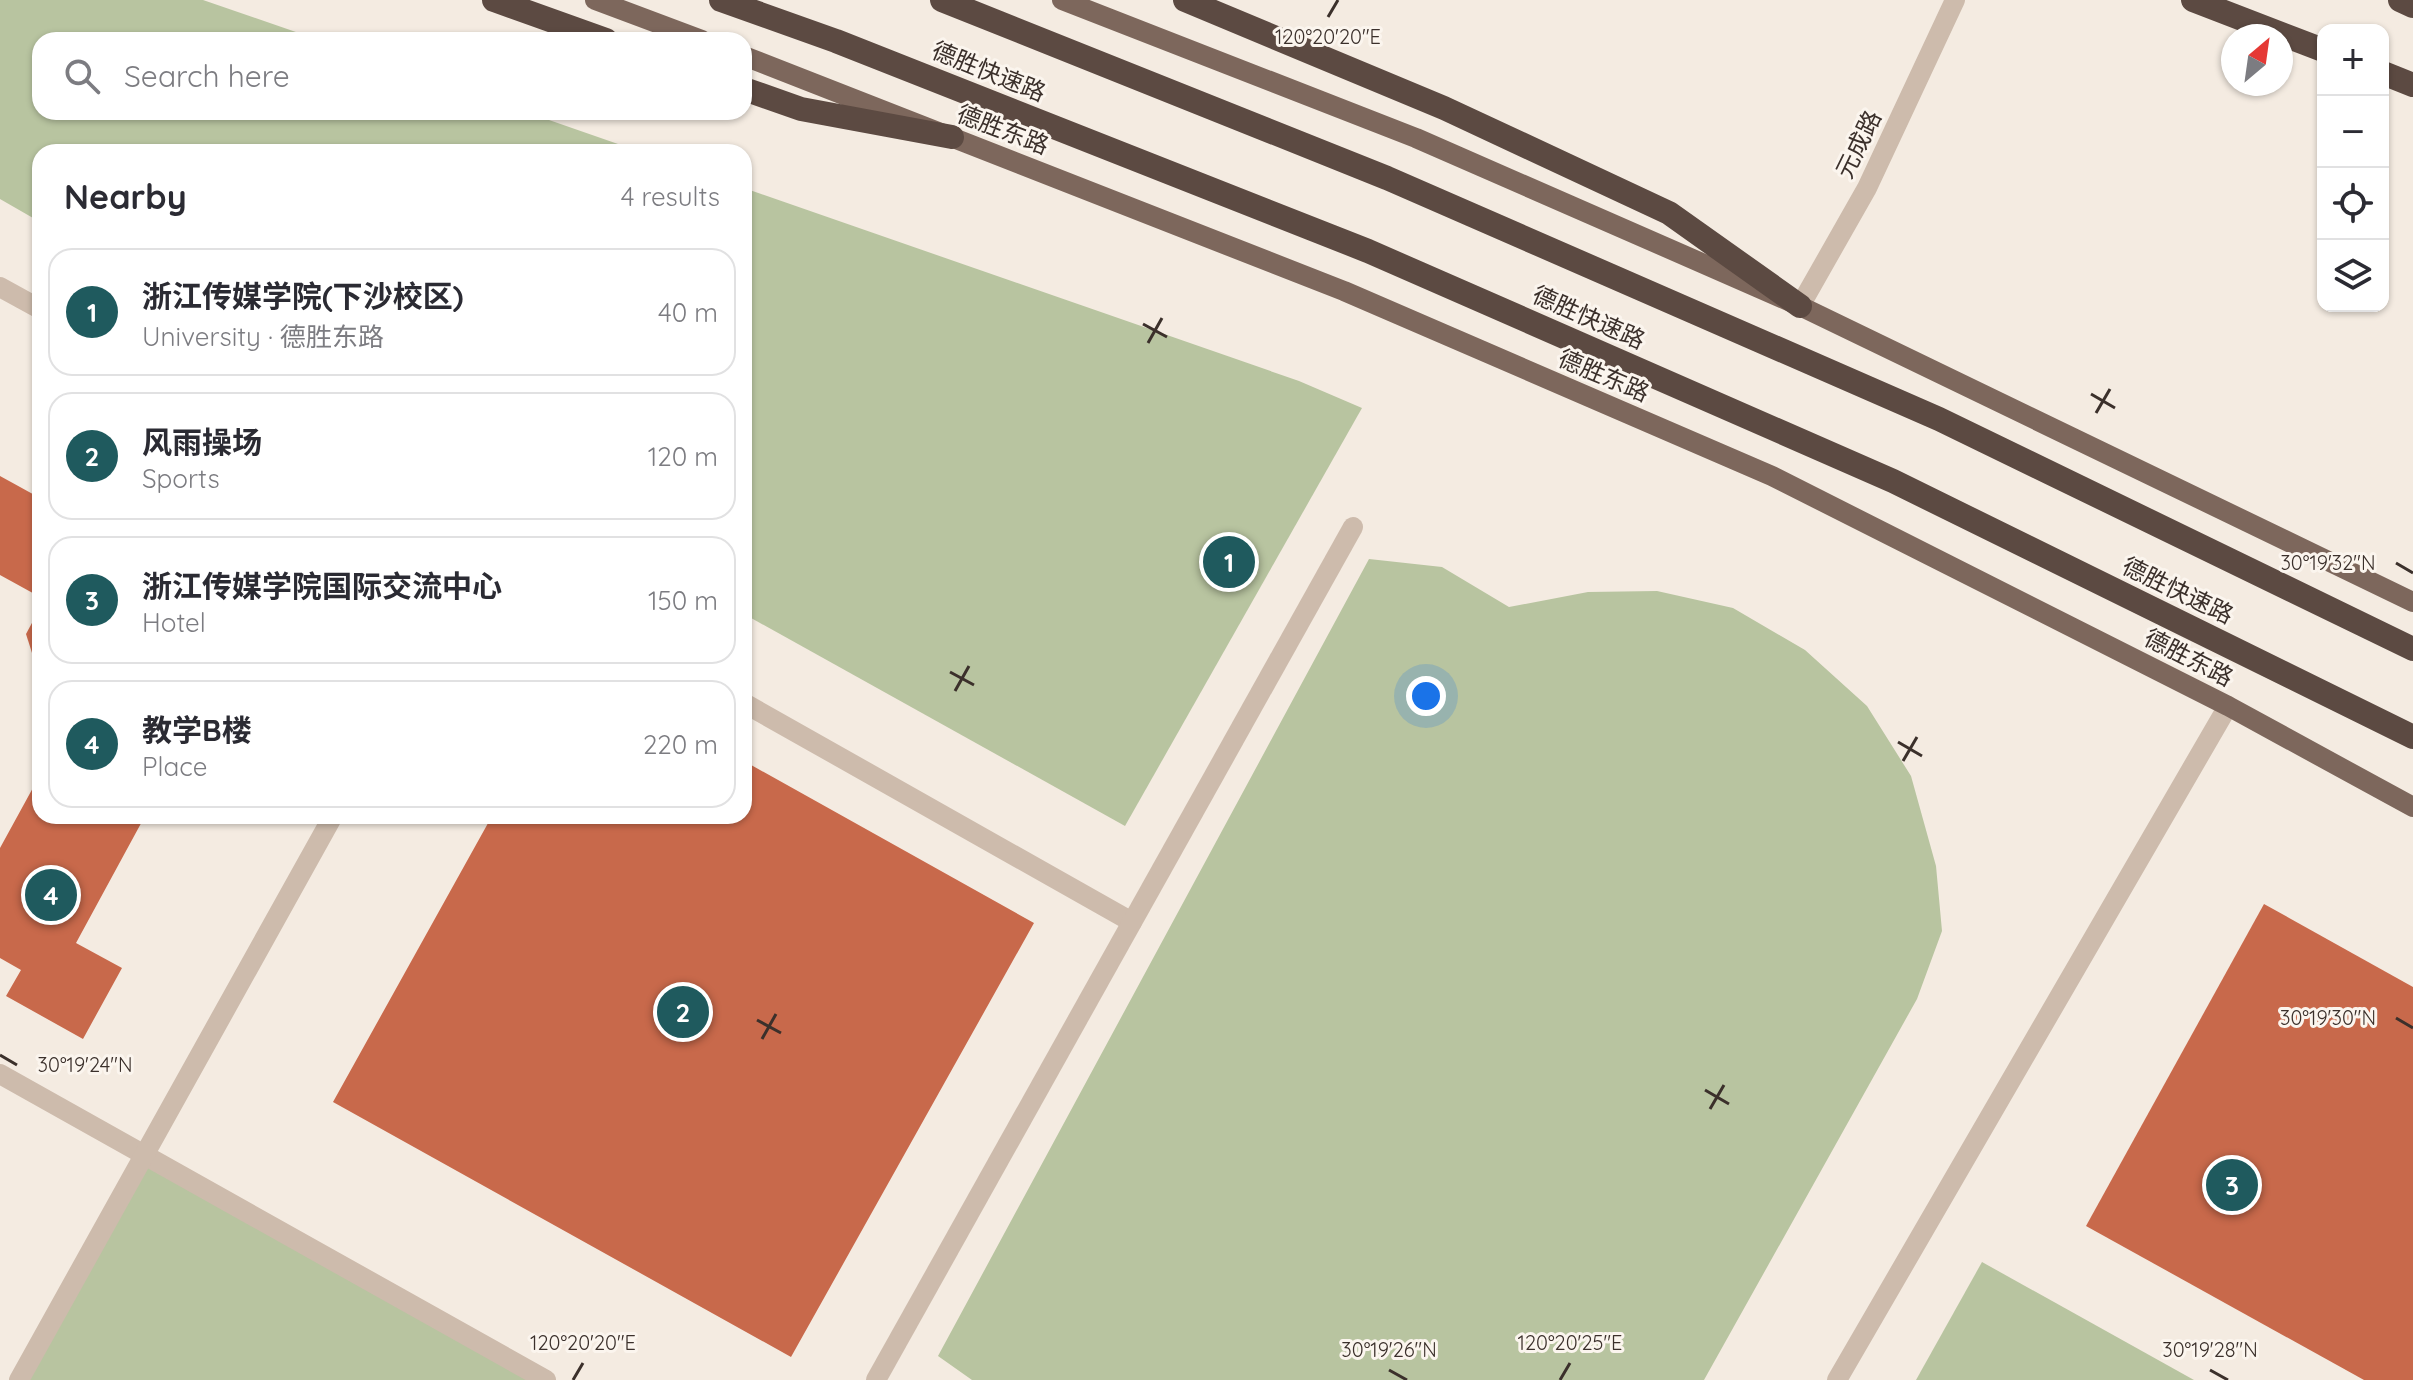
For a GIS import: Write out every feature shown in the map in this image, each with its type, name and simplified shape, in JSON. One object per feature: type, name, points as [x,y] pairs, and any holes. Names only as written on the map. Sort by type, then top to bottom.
[{"type":"highway","points":[[494,0],[584,32]]},
{"type":"highway","name":"德胜快速路","points":[[721,0],[836,41],[1397,263],[1893,481],[2413,737]]},
{"type":"highway","name":"德胜快速路","points":[[942,0],[1387,178],[1939,419],[2413,649]]},
{"type":"highway","points":[[2193,0],[2317,48]]},
{"type":"highway","points":[[2400,0],[2413,6]]},
{"type":"highway","points":[[1188,1],[1444,108],[1669,213],[1800,306]]},
{"type":"highway","points":[[2389,75],[2413,85]]},
{"type":"highway","points":[[752,92],[801,109],[952,137]]},
{"type":"main road","points":[[595,0],[681,32]]},
{"type":"main road","points":[[1062,0],[1416,138],[1800,306],[2413,602]]},
{"type":"main road","name":"德胜东路","points":[[752,59],[1344,291],[1772,476],[2228,706],[2413,807]]},
{"type":"street","name":"元成路","points":[[1800,306],[1867,188],[1955,0]]},
{"type":"street","points":[[0,287],[32,305]]},
{"type":"street","points":[[876,1380],[1353,527]]},
{"type":"street","points":[[1837,1380],[2228,706]]},
{"type":"street","points":[[752,708],[1132,922]]},
{"type":"street","points":[[19,1380],[329,824]]},
{"type":"street","points":[[0,1074],[546,1380]]},
{"type":"green space","points":[[0,0],[203,0],[296,32],[32,32],[32,120],[549,120],[618,144],[32,144],[32,217],[0,199]]},
{"type":"green space","points":[[752,191],[1299,381],[1362,408],[1125,826],[752,618]]},
{"type":"green space","points":[[1369,559],[1442,567],[1509,607],[1588,592],[1657,591],[1733,608],[1805,650],[1867,706],[1911,776],[1936,866],[1942,931],[1917,999],[1704,1380],[972,1380],[938,1356]]},
{"type":"green space","points":[[144,1153],[546,1380],[19,1380]]},
{"type":"green space","points":[[1982,1262],[2194,1380],[1916,1380]]},
{"type":"building","points":[[0,476],[32,494],[32,593],[0,575]]},
{"type":"building","points":[[32,623],[32,653],[26,634]]},
{"type":"building","points":[[752,765],[1034,923],[791,1357],[333,1102],[488,824],[752,824]]},
{"type":"building","points":[[32,790],[32,824],[141,824],[76,943],[122,968],[83,1039],[6,996],[21,970],[0,958],[0,848]]},
{"type":"building","points":[[2264,904],[2413,987],[2413,1380],[2364,1380],[2086,1226]]},
{"type":"place","name":"浙江传媒学院(下沙校区)","points":[[1229,562]]},
{"type":"place","name":"教学B楼","points":[[51,895]]},
{"type":"place","name":"风雨操场","points":[[683,1012]]},
{"type":"place","name":"浙江传媒学院国际交流中心","points":[[2232,1185]]}]
